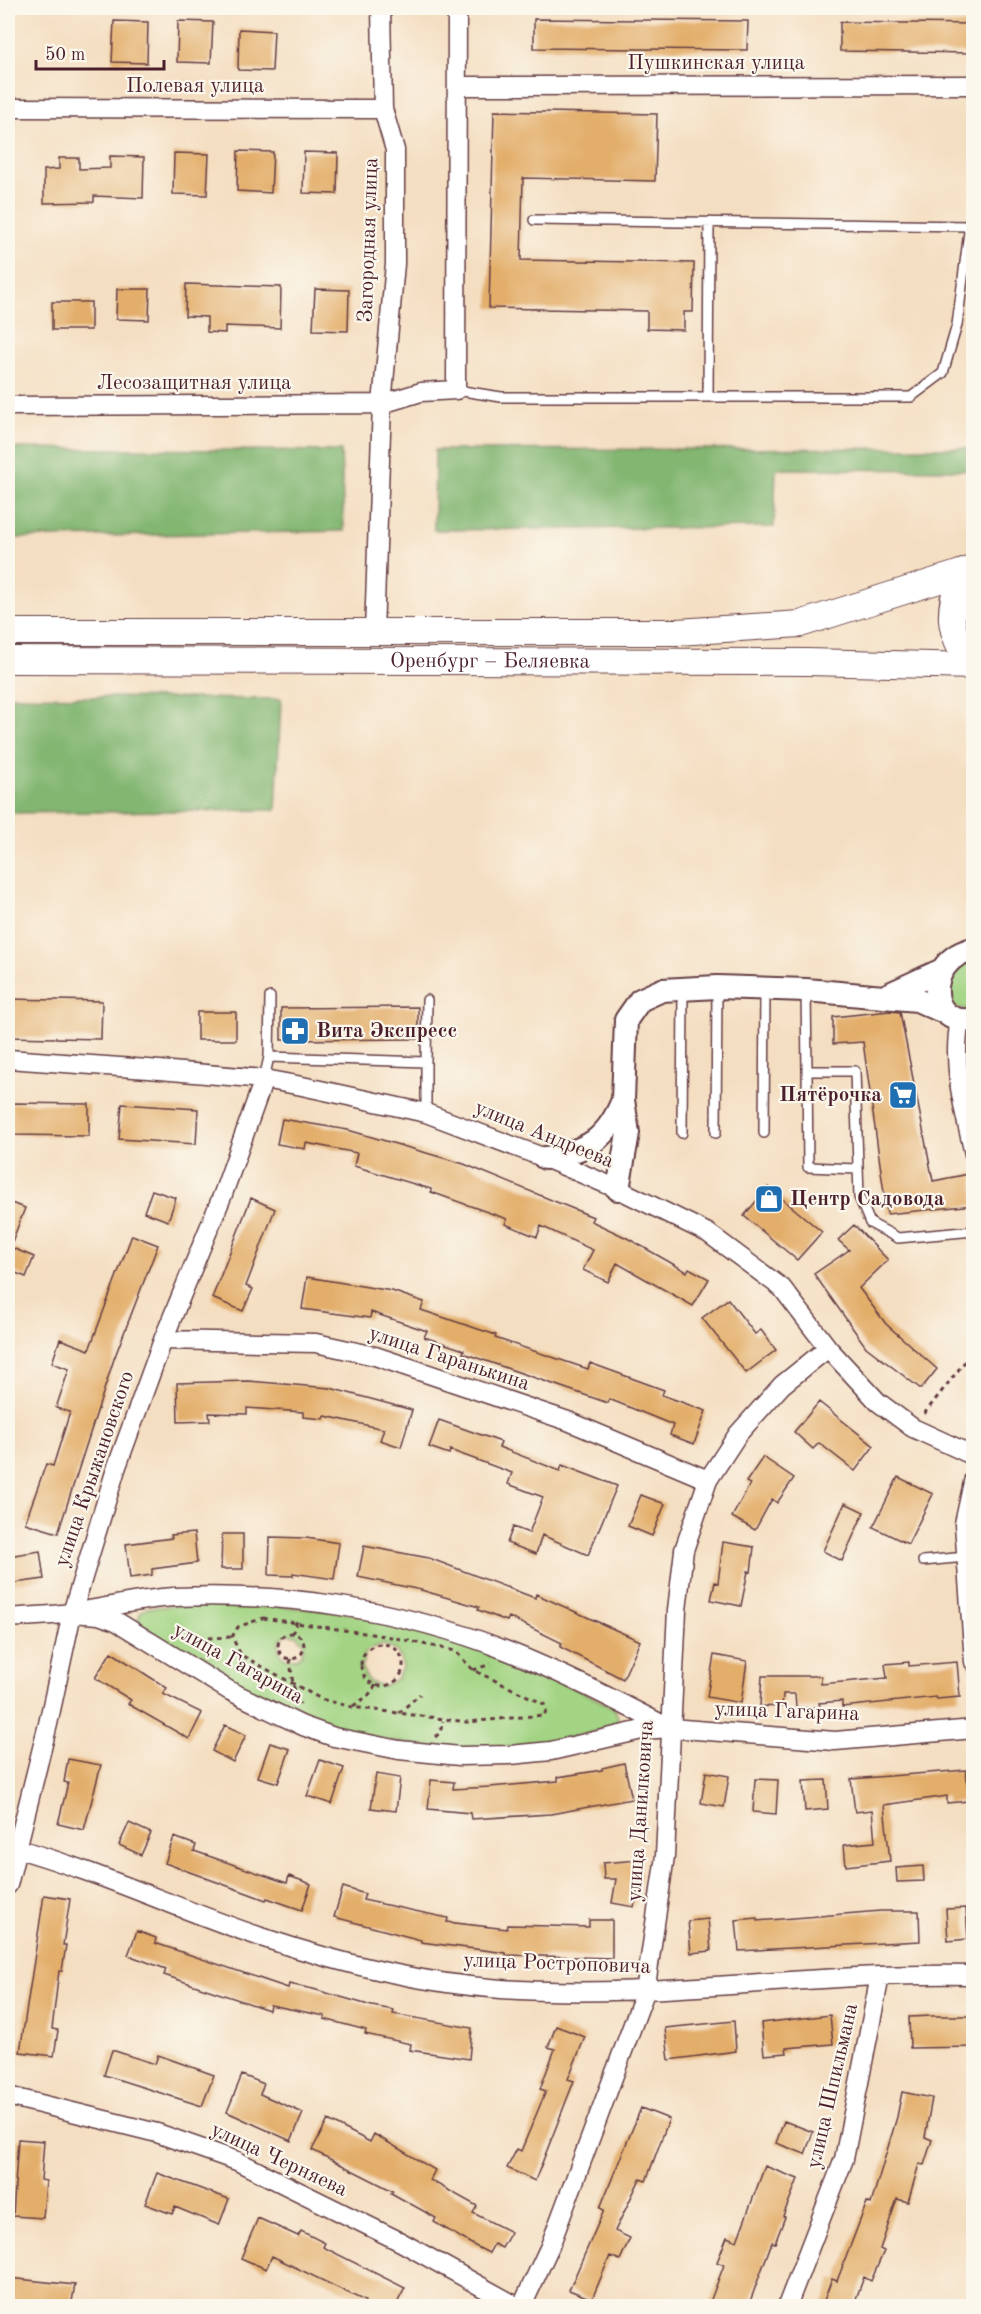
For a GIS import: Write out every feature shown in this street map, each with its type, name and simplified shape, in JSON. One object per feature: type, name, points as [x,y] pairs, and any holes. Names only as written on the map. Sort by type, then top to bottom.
[{"type":"main road","name":"Оренбург – Беляевка","points":[[8,632],[678,632],[800,624],[967,571]]},
{"type":"main road","name":"Оренбург – Беляевка","points":[[967,571],[951,604],[952,628],[958,645],[973,666]]},
{"type":"main road","name":"Оренбург – Беляевка","points":[[8,660],[795,662],[973,666]]},
{"type":"street","name":"Загородная улица","points":[[374,632],[382,404],[395,253],[395,150],[383,109],[381,8]]},
{"type":"street","points":[[456,390],[458,8]]},
{"type":"street","name":"Пушкинская улица","points":[[458,86],[974,85]]},
{"type":"street","name":"Полевая улица","points":[[8,108],[383,109]]},
{"type":"street","name":"Лесозащитная улица","points":[[8,406],[382,404],[421,392],[456,390]]},
{"type":"street","points":[[960,1018],[937,997],[935,982],[951,960],[974,949]]},
{"type":"street","points":[[883,997],[942,970]]},
{"type":"street","points":[[618,1189],[628,1133],[623,1100],[626,1020],[640,1000],[662,990],[717,987],[806,990],[917,1000],[960,1018]]},
{"type":"street","points":[[960,1018],[957,1036],[958,1071],[973,1153]]},
{"type":"street","name":"улица Андреева","points":[[8,1059],[264,1079],[426,1113],[544,1158],[618,1189],[708,1233],[782,1288],[828,1348],[878,1402],[913,1428],[974,1456]]},
{"type":"street","name":"улица Крыжановского","points":[[8,1885],[15,1848],[48,1724],[72,1613],[116,1469],[163,1340],[223,1194],[264,1079]]},
{"type":"street","points":[[544,1158],[571,1154],[599,1140],[617,1116],[623,1100]]},
{"type":"street","name":"улица Гаранькина","points":[[163,1340],[316,1343],[375,1356],[568,1421],[708,1480]]},
{"type":"street","name":"улица Данилковича","points":[[522,2307],[550,2246],[645,1992],[665,1856],[677,1610],[684,1550],[708,1480],[738,1434],[782,1385],[828,1348]]},
{"type":"street","points":[[974,1478],[964,1524],[974,1662]]},
{"type":"street","name":"улица Гагарина","points":[[8,1618],[72,1613],[142,1600],[201,1596],[307,1601],[348,1607],[458,1634],[505,1650],[671,1728]]},
{"type":"street","name":"улица Гагарина","points":[[72,1613],[99,1615],[116,1621],[230,1691],[303,1726],[334,1737],[366,1744],[460,1756],[550,1751],[642,1730],[671,1728],[835,1741],[974,1729]]},
{"type":"street","name":"улица Ростроповича","points":[[15,1848],[138,1890],[261,1937],[368,1968],[500,1989],[645,1992],[880,1976],[974,1975]]},
{"type":"street","name":"улица Шпильмана","points":[[787,2307],[844,2159],[880,1976]]},
{"type":"street","name":"улица Черняева","points":[[8,2096],[158,2133],[237,2161],[401,2242],[516,2307]]},
{"type":"lane","points":[[456,390],[501,398],[911,397],[943,374],[957,325],[972,208]]},
{"type":"lane","points":[[534,220],[969,226]]},
{"type":"lane","points":[[708,397],[709,222]]},
{"type":"lane","points":[[716,1133],[717,987]]},
{"type":"lane","points":[[682,1133],[683,989]]},
{"type":"lane","points":[[764,1133],[765,989]]},
{"type":"lane","points":[[806,990],[808,1167],[857,1169]]},
{"type":"lane","points":[[264,1079],[269,1057],[270,997]]},
{"type":"lane","points":[[426,1113],[427,1000]]},
{"type":"lane","points":[[269,1057],[426,1062]]},
{"type":"lane","points":[[807,1071],[855,1071],[857,1169],[860,1197],[870,1223],[898,1238],[974,1231]]},
{"type":"lane","points":[[923,1561],[966,1557]]},
{"type":"path","points":[[913,1428],[974,1350]]},
{"type":"path","points":[[263,1618],[379,1635],[455,1651],[473,1670],[544,1704],[546,1711],[544,1715],[467,1722],[352,1707],[321,1699],[241,1655],[232,1637],[238,1628],[263,1618]]},
{"type":"path","points":[[292,1634],[302,1638],[304,1649],[299,1657],[290,1659],[282,1655],[279,1646],[283,1637],[292,1634]]},
{"type":"path","points":[[208,1638],[232,1637]]},
{"type":"path","points":[[352,1707],[368,1696],[376,1685],[392,1683],[401,1673],[402,1659],[390,1646],[373,1646],[362,1659],[364,1676],[376,1685]]},
{"type":"path","points":[[290,1659],[293,1685],[304,1717],[303,1726]]},
{"type":"path","points":[[399,1713],[420,1694]]},
{"type":"green space","points":[[8,448],[341,451],[344,531],[8,538]]},
{"type":"green space","points":[[973,448],[973,470],[776,469],[774,527],[434,530],[435,450]]},
{"type":"green space","points":[[8,696],[281,699],[276,810],[8,813]]},
{"type":"green space","points":[[973,961],[973,1010],[949,1007],[946,977],[954,968]]},
{"type":"green space","points":[[207,1603],[270,1606],[332,1611],[395,1621],[475,1645],[556,1679],[614,1708],[618,1717],[616,1727],[572,1737],[499,1748],[460,1749],[420,1746],[381,1739],[306,1716],[234,1682],[148,1631],[138,1619],[141,1612],[147,1608]],"holes":[[[287,1634],[297,1635],[304,1643],[302,1654],[295,1659],[285,1658],[279,1651],[279,1641]],[[382,1644],[397,1651],[403,1666],[397,1679],[384,1686],[369,1682],[361,1667],[366,1651]]]},
{"type":"building","points":[[534,19],[748,21],[747,50],[534,48]]},
{"type":"building","points":[[114,21],[148,22],[147,63],[112,62]]},
{"type":"building","points":[[178,21],[213,22],[211,63],[177,62]]},
{"type":"building","points":[[840,22],[974,24],[974,53],[840,51]]},
{"type":"building","points":[[239,29],[274,31],[272,71],[238,70]]},
{"type":"building","points":[[494,111],[657,114],[655,181],[523,178],[521,260],[694,263],[693,312],[684,312],[684,330],[647,329],[647,311],[489,308]]},
{"type":"building","points":[[238,151],[273,152],[271,193],[237,191]]},
{"type":"building","points":[[304,152],[338,153],[337,194],[303,193]]},
{"type":"building","points":[[174,153],[209,154],[207,195],[173,194]]},
{"type":"building","points":[[110,156],[144,157],[143,198],[94,196],[94,202],[44,203],[44,170],[59,169],[59,158],[79,158],[79,169],[110,168]]},
{"type":"building","points":[[186,284],[281,287],[280,328],[225,326],[225,333],[207,332],[207,317],[185,316]]},
{"type":"building","points":[[117,289],[150,289],[149,320],[116,319]]},
{"type":"building","points":[[315,289],[349,290],[348,331],[313,330]]},
{"type":"building","points":[[52,302],[91,302],[91,330],[52,330]]},
{"type":"building","points":[[8,999],[102,1001],[101,1039],[8,1037]]},
{"type":"building","points":[[418,1007],[418,1039],[281,1040],[281,1008]]},
{"type":"building","points":[[197,1012],[236,1012],[236,1040],[197,1040]]},
{"type":"building","points":[[900,1012],[933,1181],[974,1173],[974,1205],[887,1214],[863,1042],[833,1044],[833,1017]]},
{"type":"building","points":[[12,1103],[89,1104],[89,1136],[12,1135]]},
{"type":"building","points":[[122,1104],[198,1109],[196,1144],[119,1139]]},
{"type":"building","points":[[282,1119],[348,1130],[464,1164],[593,1217],[591,1221],[627,1238],[687,1272],[689,1268],[709,1279],[693,1306],[617,1263],[608,1282],[583,1270],[593,1250],[541,1226],[537,1237],[505,1224],[507,1219],[431,1192],[431,1189],[354,1166],[357,1153],[306,1143],[305,1149],[277,1144]]},
{"type":"building","points":[[768,1187],[822,1232],[797,1260],[744,1216]]},
{"type":"building","points":[[152,1190],[176,1198],[168,1221],[144,1212]]},
{"type":"building","points":[[251,1198],[275,1209],[246,1286],[253,1289],[243,1311],[212,1298]]},
{"type":"building","points":[[8,1202],[25,1208],[10,1247],[34,1257],[26,1277],[8,1270]]},
{"type":"building","points":[[854,1225],[888,1260],[859,1288],[886,1324],[937,1369],[921,1389],[866,1347],[814,1274],[849,1250],[838,1240]]},
{"type":"building","points":[[132,1235],[158,1245],[114,1359],[58,1533],[25,1523],[46,1464],[53,1466],[70,1412],[56,1408],[69,1369],[52,1363],[60,1339],[89,1350]]},
{"type":"building","points":[[307,1277],[392,1291],[424,1302],[421,1310],[496,1335],[495,1338],[588,1369],[590,1363],[664,1390],[662,1395],[706,1411],[694,1444],[670,1435],[673,1425],[609,1399],[608,1403],[463,1353],[464,1350],[424,1337],[427,1331],[371,1312],[370,1318],[302,1309]]},
{"type":"building","points":[[728,1299],[755,1334],[761,1330],[776,1350],[746,1373],[702,1318]]},
{"type":"building","points":[[248,1381],[330,1388],[412,1410],[401,1447],[380,1440],[384,1429],[325,1416],[324,1419],[303,1417],[303,1412],[247,1408],[247,1414],[209,1413],[210,1421],[178,1422],[177,1383]]},
{"type":"building","points":[[819,1402],[874,1446],[855,1471],[819,1443],[813,1449],[794,1432]]},
{"type":"building","points":[[439,1420],[501,1442],[499,1447],[560,1471],[562,1465],[617,1486],[588,1555],[542,1535],[536,1554],[507,1543],[513,1527],[529,1533],[543,1497],[508,1484],[512,1473],[450,1450],[449,1454],[429,1447]]},
{"type":"building","points":[[763,1457],[794,1478],[777,1503],[772,1499],[755,1530],[732,1517],[750,1484],[746,1482]]},
{"type":"building","points":[[898,1477],[933,1494],[908,1544],[873,1527]]},
{"type":"building","points":[[641,1495],[665,1504],[652,1536],[628,1526]]},
{"type":"building","points":[[845,1503],[864,1512],[842,1561],[823,1551]]},
{"type":"building","points":[[194,1533],[197,1563],[152,1569],[152,1575],[130,1578],[126,1544]]},
{"type":"building","points":[[222,1534],[243,1534],[243,1569],[221,1569]]},
{"type":"building","points":[[270,1537],[306,1538],[339,1543],[334,1579],[293,1573],[293,1576],[269,1575]]},
{"type":"building","points":[[723,1542],[754,1547],[751,1572],[748,1571],[741,1606],[711,1600],[715,1582],[718,1583]]},
{"type":"building","points":[[364,1546],[429,1558],[535,1598],[536,1594],[640,1641],[623,1679],[560,1647],[562,1643],[509,1617],[507,1621],[478,1610],[479,1607],[421,1590],[358,1577]]},
{"type":"building","points":[[40,1551],[44,1579],[8,1584],[8,1556]]},
{"type":"building","points":[[111,1652],[167,1688],[163,1694],[202,1713],[189,1739],[128,1704],[131,1700],[95,1678]]},
{"type":"building","points":[[714,1655],[747,1661],[741,1703],[707,1697]]},
{"type":"building","points":[[909,1662],[909,1666],[957,1662],[960,1697],[937,1699],[936,1697],[842,1707],[842,1701],[819,1703],[820,1707],[804,1708],[796,1707],[795,1694],[783,1694],[782,1707],[760,1706],[762,1676],[821,1676],[821,1684],[887,1678],[885,1664]]},
{"type":"building","points":[[225,1725],[246,1735],[233,1762],[212,1751]]},
{"type":"building","points":[[270,1743],[290,1749],[278,1783],[258,1777]]},
{"type":"building","points":[[68,1759],[101,1765],[84,1830],[58,1824],[68,1783],[64,1782]]},
{"type":"building","points":[[320,1760],[344,1768],[332,1804],[307,1796]]},
{"type":"building","points":[[624,1763],[632,1799],[551,1814],[471,1819],[470,1813],[428,1809],[431,1780],[454,1782],[453,1789],[490,1787],[558,1781],[558,1777],[602,1770],[602,1768]]},
{"type":"building","points":[[966,1770],[969,1801],[947,1803],[947,1796],[884,1805],[890,1861],[846,1866],[844,1845],[875,1842],[872,1810],[855,1812],[851,1779]]},
{"type":"building","points":[[706,1772],[729,1776],[724,1807],[701,1803]]},
{"type":"building","points":[[376,1774],[400,1778],[396,1811],[371,1808]]},
{"type":"building","points":[[755,1779],[778,1780],[776,1814],[753,1812]]},
{"type":"building","points":[[826,1780],[828,1809],[805,1811],[803,1781]]},
{"type":"building","points":[[129,1823],[151,1833],[141,1855],[119,1845]]},
{"type":"building","points":[[174,1837],[196,1845],[194,1851],[287,1883],[289,1876],[311,1884],[302,1910],[267,1898],[266,1900],[165,1863]]},
{"type":"building","points":[[638,1860],[641,1874],[634,1907],[612,1903],[616,1879],[604,1879],[603,1863]]},
{"type":"building","points":[[923,1866],[924,1881],[897,1882],[896,1868]]},
{"type":"building","points":[[343,1887],[365,1894],[363,1900],[448,1918],[447,1922],[507,1929],[508,1925],[589,1927],[589,1920],[612,1920],[612,1958],[506,1955],[506,1953],[421,1942],[421,1940],[334,1917]]},
{"type":"building","points":[[44,1895],[70,1899],[63,1945],[66,1945],[62,1971],[59,1971],[52,2029],[58,2030],[54,2056],[20,2052]]},
{"type":"building","points":[[966,1908],[968,1939],[948,1941],[946,1909]]},
{"type":"building","points":[[881,1911],[919,1911],[920,1941],[739,1951],[736,1920],[757,1918],[757,1921]]},
{"type":"building","points":[[708,1919],[711,1951],[691,1953],[688,1921]]},
{"type":"building","points":[[137,1931],[156,1938],[155,1943],[288,1988],[289,1984],[313,1989],[394,2010],[393,2014],[472,2028],[469,2059],[410,2050],[411,2044],[365,2034],[366,2030],[324,2019],[325,2016],[270,2005],[269,2010],[164,1975],[166,1969],[128,1955]]},
{"type":"building","points":[[830,2015],[833,2044],[786,2048],[787,2053],[764,2055],[761,2023]]},
{"type":"building","points":[[974,2016],[974,2047],[910,2048],[909,2017]]},
{"type":"building","points":[[734,2021],[736,2051],[669,2060],[665,2028]]},
{"type":"building","points":[[556,2026],[585,2037],[568,2079],[574,2081],[535,2181],[507,2168],[517,2149],[521,2151],[546,2091],[540,2089],[555,2049],[548,2047]]},
{"type":"building","points":[[112,2050],[155,2064],[158,2055],[214,2075],[202,2106],[104,2075]]},
{"type":"building","points":[[242,2075],[264,2084],[260,2094],[303,2113],[291,2141],[227,2112]]},
{"type":"building","points":[[902,2092],[932,2098],[925,2137],[932,2140],[924,2165],[919,2164],[908,2202],[897,2199],[880,2249],[884,2251],[871,2281],[864,2277],[853,2307],[832,2307],[823,2303],[832,2279],[837,2281],[867,2202],[871,2204],[897,2117]]},
{"type":"building","points":[[641,2108],[669,2119],[646,2181],[640,2179],[615,2231],[630,2238],[620,2260],[610,2256],[592,2299],[569,2290],[604,2210],[600,2208]]},
{"type":"building","points":[[328,2120],[370,2142],[374,2134],[435,2170],[430,2180],[477,2206],[473,2213],[511,2232],[502,2248],[494,2244],[489,2253],[475,2246],[434,2222],[436,2218],[391,2193],[393,2191],[312,2150]]},
{"type":"building","points":[[784,2121],[813,2132],[805,2154],[776,2143]]},
{"type":"building","points":[[18,2139],[44,2141],[41,2180],[46,2181],[43,2218],[13,2216]]},
{"type":"building","points":[[765,2166],[798,2179],[775,2243],[772,2242],[748,2307],[722,2307],[710,2302],[724,2265],[717,2262],[727,2237],[737,2241]]},
{"type":"building","points":[[157,2173],[229,2199],[219,2225],[175,2207],[172,2214],[145,2204]]},
{"type":"building","points":[[258,2218],[298,2236],[301,2231],[325,2243],[323,2247],[405,2288],[395,2307],[362,2307],[365,2301],[272,2256],[266,2269],[241,2258]]},
{"type":"building","points":[[8,2278],[75,2285],[71,2307],[8,2307]]},
{"type":"place","name":"Вита Экспресс","points":[[295,1031]]},
{"type":"place","name":"Пятёрочка","points":[[903,1095]]},
{"type":"place","name":"Центр Садовода","points":[[769,1199]]}]
